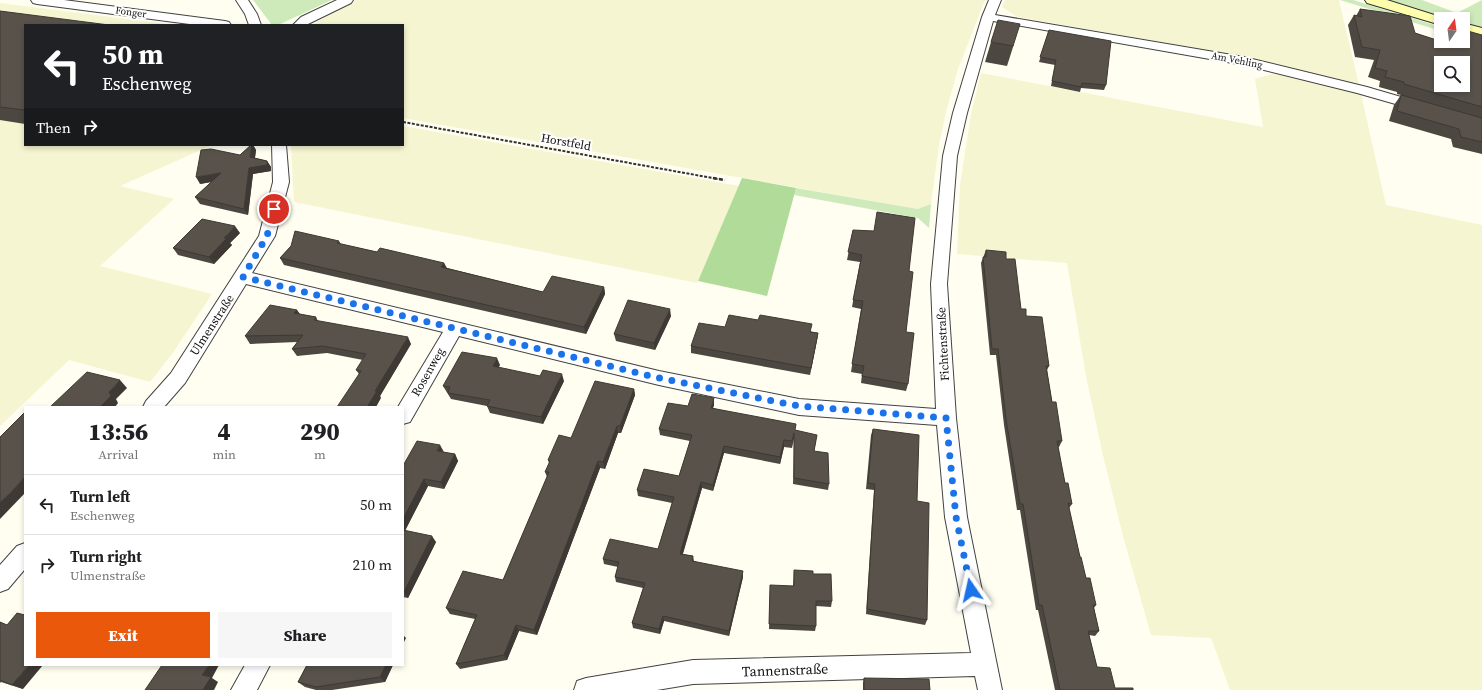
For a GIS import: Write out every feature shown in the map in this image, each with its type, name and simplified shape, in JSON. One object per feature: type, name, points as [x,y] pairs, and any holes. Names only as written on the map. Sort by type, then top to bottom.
[{"type":"street","name":"Fonger","points":[[37,0],[218,24]]},
{"type":"street","points":[[242,0],[251,14],[255,24]]},
{"type":"street","points":[[300,24],[305,20],[347,0]]},
{"type":"street","points":[[1372,0],[1434,19]]},
{"type":"street","name":"Am Vehling","points":[[991,8],[1244,61],[1362,90],[1430,110]]},
{"type":"street","name":"Fichtenstraße","points":[[990,690],[956,517],[946,418],[939,284],[950,156],[960,112],[991,8]]},
{"type":"street","points":[[1470,30],[1482,33]]},
{"type":"street","name":"Ulmenstraße","points":[[153,406],[178,378],[243,277],[267,236],[281,182],[279,146]]},
{"type":"street","points":[[243,277],[659,378],[799,406],[946,418]]},
{"type":"street","name":"Rosenweg","points":[[404,414],[454,329]]},
{"type":"street","points":[[0,581],[24,554]]},
{"type":"street","name":"Tannenstraße","points":[[586,690],[693,672],[985,664]]},
{"type":"street","points":[[243,690],[257,666]]},
{"type":"path","name":"Horstfeld","points":[[404,122],[725,180]]},
{"type":"green space","points":[[253,0],[332,0],[280,24],[271,24]]},
{"type":"green space","points":[[356,0],[985,0],[958,69],[946,112],[939,145],[931,204],[918,209],[404,118],[404,24],[314,24],[330,13]]},
{"type":"green space","points":[[1005,0],[1339,0],[1359,85],[1241,56],[1017,17],[1002,7]]},
{"type":"green space","points":[[1340,0],[1353,0],[1434,25],[1434,29]]},
{"type":"green space","points":[[1389,0],[1422,0],[1454,12],[1434,12],[1434,14]]},
{"type":"green space","points":[[1482,0],[1482,29],[1470,26],[1470,12],[1459,12]]},
{"type":"green space","points":[[0,3],[167,24],[24,24],[24,146],[210,146],[120,186],[174,199],[100,266],[212,294],[172,354],[150,382],[69,360],[0,426]]},
{"type":"green space","points":[[981,73],[1263,127],[1255,79],[1275,73],[1361,94],[1386,205],[1482,225],[1482,690],[1230,690],[1211,638],[1151,635],[1123,536],[1102,451],[1086,376],[1067,263],[957,254],[960,185],[971,114]]},
{"type":"green space","points":[[404,126],[739,186],[697,283],[294,202],[291,146],[404,146]]},
{"type":"green space","points":[[742,178],[796,188],[767,296],[698,281]]},
{"type":"green space","points":[[796,188],[918,209],[931,204],[929,228],[918,218],[794,195]]},
{"type":"building","points":[[1360,9],[1410,16],[1415,33],[1434,39],[1434,48],[1470,48],[1470,32],[1482,35],[1482,107],[1385,77],[1387,71],[1375,68],[1380,50],[1362,47],[1354,15],[1362,17]]},
{"type":"building","points":[[0,11],[101,24],[24,24],[24,110],[0,107]]},
{"type":"building","points":[[998,20],[1020,24],[1013,46],[991,42]]},
{"type":"building","points":[[1049,30],[1111,41],[1106,85],[1082,83],[1081,87],[1052,81],[1056,60],[1040,57]]},
{"type":"building","points":[[1401,95],[1482,118],[1482,142],[1461,137],[1459,129],[1397,111]]},
{"type":"building","points":[[252,146],[250,157],[267,161],[267,165],[249,168],[244,209],[195,197],[221,173],[196,177],[201,150],[211,149],[240,155]]},
{"type":"building","points":[[877,212],[915,218],[909,271],[913,272],[906,332],[914,333],[908,384],[862,376],[864,366],[852,364],[863,301],[853,300],[862,255],[848,252],[853,230],[874,231]]},
{"type":"building","points":[[202,219],[235,226],[224,238],[227,238],[209,257],[173,248]]},
{"type":"building","points":[[295,231],[339,241],[337,243],[377,252],[380,248],[444,263],[441,267],[543,292],[552,276],[604,287],[584,327],[280,258],[291,246]]},
{"type":"building","points":[[986,250],[1006,252],[1006,259],[1015,259],[1021,309],[1026,309],[1026,316],[1042,317],[1049,366],[1046,366],[1052,402],[1056,402],[1062,441],[1057,441],[1065,483],[1068,483],[1072,504],[1068,503],[1080,557],[1086,578],[1090,578],[1096,605],[1093,605],[1099,631],[1088,631],[1097,667],[1110,668],[1115,688],[1133,688],[1133,690],[1060,690],[1042,605],[1039,605],[1023,504],[1020,504],[1006,419],[998,349],[992,349],[983,257],[986,257]]},
{"type":"building","points":[[628,300],[670,309],[654,343],[614,334]]},
{"type":"building","points":[[270,305],[297,310],[294,313],[316,317],[314,320],[408,337],[375,391],[377,391],[368,406],[338,406],[361,371],[356,370],[366,354],[323,346],[292,349],[303,335],[245,336]]},
{"type":"building","points":[[729,315],[758,320],[760,315],[812,324],[810,332],[818,333],[811,368],[691,346],[699,323],[725,327]]},
{"type":"building","points":[[462,352],[497,358],[493,366],[540,376],[543,370],[562,374],[541,417],[487,406],[490,400],[448,393],[450,387],[443,386]]},
{"type":"building","points":[[87,372],[120,380],[109,392],[111,396],[101,406],[51,406]]},
{"type":"building","points":[[595,381],[634,389],[620,426],[617,426],[603,462],[598,461],[534,630],[516,625],[504,655],[456,664],[477,615],[446,608],[463,571],[503,580],[549,472],[545,472],[550,461],[548,460],[559,435],[571,438]]},
{"type":"building","points":[[692,394],[714,398],[711,408],[796,424],[795,430],[817,435],[814,451],[828,453],[829,484],[794,478],[794,433],[792,441],[784,440],[780,457],[724,446],[713,485],[701,482],[680,554],[693,556],[692,561],[743,571],[729,631],[663,616],[659,629],[632,623],[645,583],[615,577],[619,562],[603,559],[610,539],[658,549],[674,497],[637,490],[644,469],[679,476],[692,435],[659,429],[668,403],[688,406]]},
{"type":"building","points":[[24,413],[24,478],[0,503],[0,437]]},
{"type":"building","points":[[873,429],[919,435],[917,501],[929,503],[927,620],[867,609],[875,484],[868,483]]},
{"type":"building","points":[[417,441],[440,445],[437,451],[455,454],[441,482],[424,479],[404,517],[404,464]]},
{"type":"building","points":[[404,530],[432,536],[404,592]]},
{"type":"building","points":[[794,570],[813,571],[813,574],[831,574],[832,601],[816,601],[816,626],[769,624],[770,585],[794,586]]},
{"type":"building","points":[[17,613],[24,615],[24,666],[28,666],[12,685],[0,680],[0,622],[7,625]]},
{"type":"building","points":[[161,666],[208,666],[202,675],[211,677],[203,690],[145,690]]},
{"type":"building","points":[[306,666],[386,666],[380,677],[316,687],[298,682]]},
{"type":"building","points":[[864,678],[929,679],[930,690],[864,690]]},
{"type":"route","points":[[274,209],[267,236],[243,277],[659,378],[768,400],[799,406],[946,418],[956,517],[971,590]]}]
